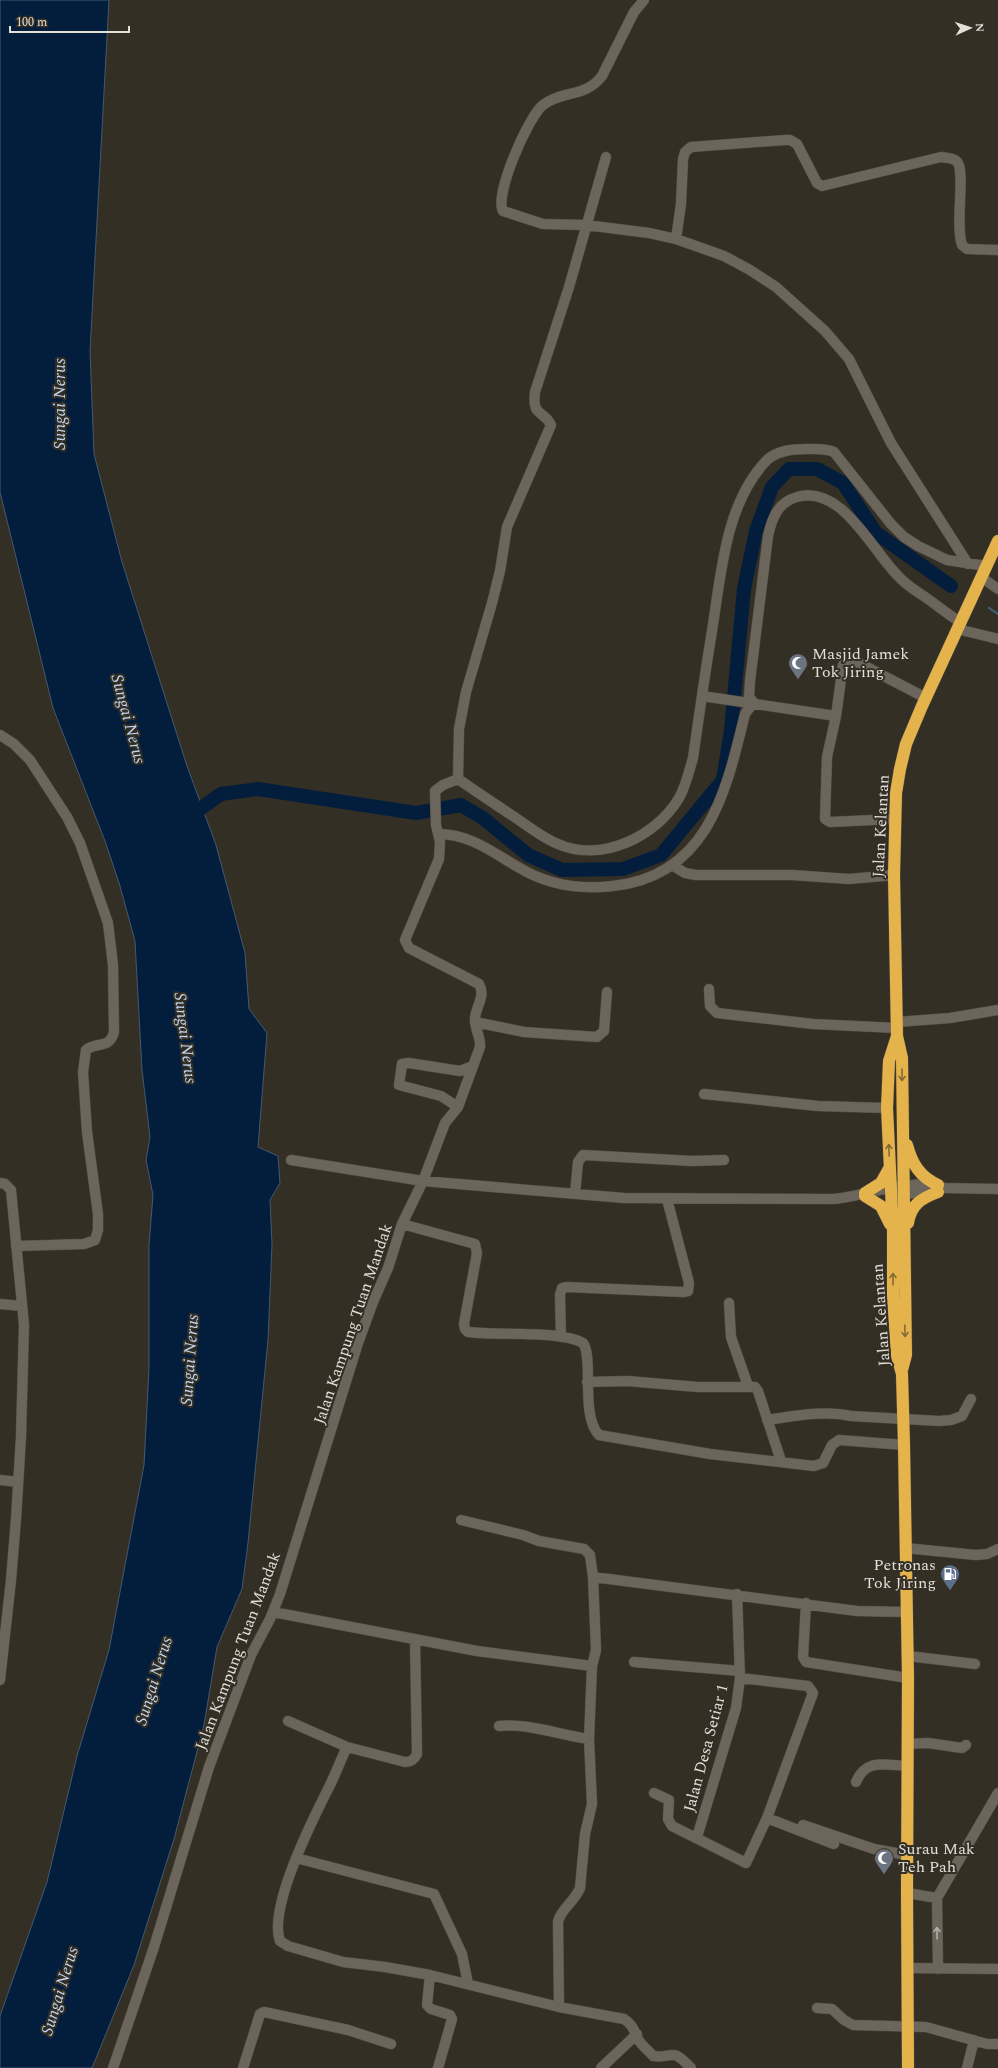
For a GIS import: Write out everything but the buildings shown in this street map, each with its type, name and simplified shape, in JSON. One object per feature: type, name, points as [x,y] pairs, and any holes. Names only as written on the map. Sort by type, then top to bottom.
[{"type":"highway","name":"Jalan Kelantan","points":[[902,1374],[906,1355],[902,1058],[897,1029],[894,875],[896,793],[906,744],[959,623],[998,541]]},
{"type":"highway","name":"Jalan Kelantan","points":[[897,1029],[889,1061],[887,1108],[897,1356],[902,1374]]},
{"type":"highway","points":[[902,1126],[914,1165],[927,1180],[940,1189],[924,1197],[914,1206],[909,1216],[904,1252]]},
{"type":"highway","points":[[890,1167],[881,1183],[864,1195],[881,1206],[893,1231]]},
{"type":"highway","points":[[902,1374],[908,1656],[908,2068]]},
{"type":"street","points":[[644,0],[634,12],[602,76],[596,84],[581,92],[549,102],[537,112],[516,152],[500,202],[503,211],[543,224],[586,225],[649,233],[676,239],[724,256],[762,278],[791,300],[838,345],[849,359],[890,443],[968,564]]},
{"type":"street","points":[[676,239],[681,204],[682,159],[688,149],[692,147],[728,143],[790,140],[797,144],[817,183],[822,186],[941,157],[955,160],[958,164],[960,176],[959,224],[962,245],[967,249],[998,250]]},
{"type":"street","points":[[458,779],[459,729],[470,674],[492,603],[500,570],[507,527],[551,425],[538,414],[536,408],[536,392],[569,287],[606,157]]},
{"type":"street","points":[[458,779],[557,844],[576,848],[589,849],[617,846],[644,835],[668,814],[680,798],[688,779],[693,758],[720,581],[734,518],[749,486],[774,454],[799,449],[827,449],[834,452],[891,524],[904,536],[932,554],[947,560],[968,564],[983,574],[998,589]]},
{"type":"street","points":[[752,703],[749,697],[750,681],[768,536],[775,513],[788,501],[795,497],[810,495],[822,497],[838,506],[898,577],[959,623],[998,639]]},
{"type":"street","points":[[896,819],[830,822],[825,819],[826,764],[836,716],[843,665],[847,660],[857,662],[926,698]]},
{"type":"street","points":[[702,696],[836,716]]},
{"type":"street","points":[[437,830],[474,841],[533,875],[566,887],[603,887],[634,884],[651,878],[672,866],[687,852],[710,824],[723,794],[745,714],[752,703]]},
{"type":"street","points":[[0,735],[14,744],[30,760],[76,832],[108,923],[114,965],[114,1032],[108,1043],[86,1050],[83,1072],[87,1132],[98,1214],[97,1237],[95,1240],[84,1244],[16,1246]]},
{"type":"street","points":[[458,779],[443,784],[435,791],[437,830],[440,842],[439,859],[405,940],[409,948],[479,984],[482,994],[475,1022],[524,1032],[597,1037],[604,1031],[607,992]]},
{"type":"street","points":[[672,866],[685,873],[696,875],[792,875],[849,878],[894,875]]},
{"type":"street","points":[[709,989],[710,1006],[718,1013],[812,1024],[897,1029],[998,1010]]},
{"type":"street","name":"Jalan Kampung Tuan Mandak","points":[[113,2068],[154,1947],[209,1767],[251,1655],[273,1612],[314,1489],[358,1343],[373,1302],[388,1268],[402,1224],[423,1181],[446,1123],[458,1107],[480,1041],[475,1022]]},
{"type":"street","points":[[458,1107],[441,1096],[399,1085],[402,1064],[409,1063],[460,1071],[472,1066]]},
{"type":"street","points":[[704,1094],[818,1106],[887,1108]]},
{"type":"street","points":[[575,1194],[578,1162],[583,1155],[692,1161],[724,1160]]},
{"type":"street","points":[[291,1160],[423,1181],[575,1194],[667,1199],[833,1199],[904,1190],[998,1189]]},
{"type":"street","points":[[0,1183],[5,1184],[11,1190],[24,1341],[18,1482],[11,1580],[0,1680]]},
{"type":"street","points":[[561,1337],[560,1296],[562,1288],[688,1291],[689,1283],[667,1199]]},
{"type":"street","points":[[402,1224],[475,1244],[477,1253],[464,1324],[468,1332],[561,1337],[577,1340],[586,1346],[587,1382],[594,1428],[599,1435],[650,1442],[710,1454],[819,1465],[826,1459],[832,1445],[839,1440],[904,1445]]},
{"type":"street","points":[[729,1303],[730,1332],[748,1386]]},
{"type":"street","points":[[0,1304],[22,1306]]},
{"type":"street","points":[[587,1382],[627,1380],[698,1387],[748,1386],[755,1388],[758,1391],[781,1461]]},
{"type":"street","points":[[767,1420],[803,1414],[830,1414],[903,1420],[945,1421],[960,1418],[971,1399]]},
{"type":"street","points":[[0,1480],[18,1482]]},
{"type":"street","points":[[461,1520],[523,1535],[539,1542],[584,1549],[590,1555],[593,1576],[596,1650],[592,1666],[589,1739],[592,1804],[584,1840],[581,1882],[577,1896],[562,1912],[558,1921],[559,2007]]},
{"type":"street","points":[[905,1548],[976,1555],[987,1554],[998,1549]]},
{"type":"street","points":[[593,1576],[872,1612],[906,1612]]},
{"type":"street","name":"Jalan Desa Setiar 1","points":[[696,1837],[736,1708],[740,1675],[736,1594]]},
{"type":"street","points":[[806,1603],[803,1657],[806,1662],[839,1669],[908,1678]]},
{"type":"street","points":[[273,1612],[415,1640],[592,1666]]},
{"type":"street","points":[[288,1721],[347,1747],[405,1762],[414,1759],[417,1754],[415,1640]]},
{"type":"street","points":[[908,1656],[974,1664]]},
{"type":"street","points":[[634,1662],[740,1675],[808,1686],[812,1689],[813,1693],[767,1818],[834,1844]]},
{"type":"street","points":[[499,1726],[526,1726],[589,1739]]},
{"type":"street","points":[[907,1744],[928,1743],[962,1748],[966,1745]]},
{"type":"street","points":[[347,1747],[328,1789],[307,1829],[287,1882],[277,1926],[278,1935],[283,1944],[343,1962],[430,1975],[559,2007],[624,2019],[630,2023],[639,2040],[653,2056],[673,2054],[682,2059],[691,2068]]},
{"type":"street","points":[[856,1782],[866,1767],[872,1765],[907,1766]]},
{"type":"street","name":"Jalan Desa Setiar 1","points":[[654,1792],[669,1800],[670,1824],[746,1863],[767,1818]]},
{"type":"street","points":[[938,1969],[937,1898],[998,1793]]},
{"type":"street","points":[[803,1825],[874,1849],[907,1855]]},
{"type":"street","points":[[296,1858],[434,1894],[462,1954],[468,1984]]},
{"type":"street","points":[[907,1893],[937,1898]]},
{"type":"street","points":[[907,1968],[998,1969]]},
{"type":"street","points":[[430,1975],[427,2005],[431,2009],[450,2015],[452,2019],[438,2068]]},
{"type":"street","points":[[817,2008],[832,2009],[844,2020],[853,2024],[908,2025],[926,2027],[990,2044],[998,2044]]},
{"type":"street","points":[[244,2068],[260,2014],[264,2012],[348,2030],[391,2044]]},
{"type":"street","points":[[601,2068],[637,2034]]},
{"type":"street","points":[[967,2068],[974,2040]]},
{"type":"water","name":"Sungai Nerus","points":[[0,0],[109,0],[90,351],[94,454],[122,562],[187,766],[216,845],[245,953],[249,1009],[267,1033],[258,1147],[278,1156],[280,1183],[270,1200],[272,1244],[268,1340],[242,1589],[217,1647],[204,1725],[174,1839],[134,1965],[92,2068],[0,2068],[0,2016],[47,1882],[77,1756],[109,1650],[144,1465],[149,1368],[149,1245],[153,1195],[146,1160],[150,1137],[142,1070],[135,941],[120,886],[105,841],[53,708],[0,492]]},
{"type":"waterway","points":[[187,818],[221,794],[258,789],[416,813],[461,805],[483,818],[528,855],[562,870],[623,869],[661,855],[723,780],[731,730],[744,589],[756,531],[772,487],[789,469],[817,469],[843,483],[876,533],[951,586]]},
{"type":"waterway","points":[[989,608],[998,614]]},
{"type":"place","name":"Masjid Jamek Tok Jiring","points":[[798,680]]},
{"type":"place","name":"Petronas Tok Jiring","points":[[950,1591]]},
{"type":"place","name":"Surau Mak Teh Pah","points":[[884,1875]]}]
